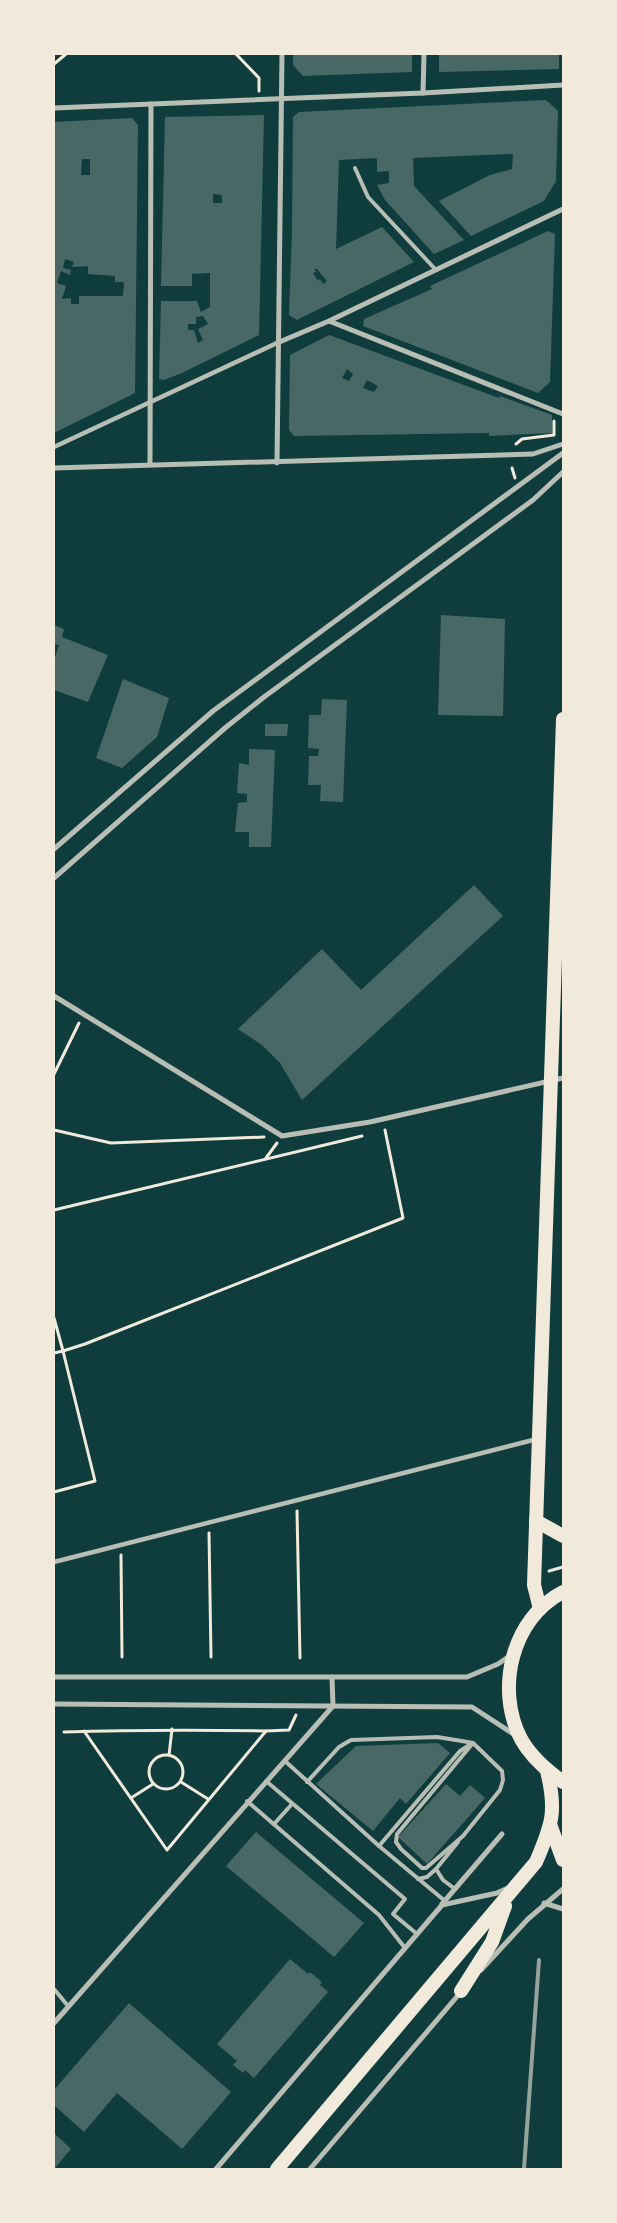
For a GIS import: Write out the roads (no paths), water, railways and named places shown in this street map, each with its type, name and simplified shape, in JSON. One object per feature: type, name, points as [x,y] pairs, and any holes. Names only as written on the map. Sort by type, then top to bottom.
[{"type":"highway","points":[[540,1609],[534,1585],[539,1439],[557,1079],[563,719]]},
{"type":"highway","points":[[536,1522],[563,1536]]},
{"type":"highway","points":[[563,1592],[540,1609],[524,1629],[513,1653],[508,1680],[510,1705],[520,1738],[533,1757],[547,1771],[563,1782]]},
{"type":"highway","points":[[277,2169],[536,1862],[551,1827],[554,1806],[547,1771]]},
{"type":"highway","points":[[551,1827],[563,1860]]},
{"type":"highway","points":[[462,1991],[492,1942],[508,1896]]},
{"type":"street","points":[[277,463],[282,54]]},
{"type":"street","points":[[423,93],[424,54]]},
{"type":"street","points":[[54,108],[423,93],[563,85]]},
{"type":"street","points":[[150,464],[151,104]]},
{"type":"street","points":[[54,447],[277,343],[329,321],[563,209]]},
{"type":"street","points":[[329,321],[563,414]]},
{"type":"street","points":[[54,468],[150,464],[277,463],[533,454],[563,444]]},
{"type":"street","points":[[54,849],[213,711],[563,453]]},
{"type":"street","points":[[54,878],[225,728],[533,500],[563,472]]},
{"type":"street","points":[[54,996],[282,1136],[370,1122],[557,1079]]},
{"type":"street","points":[[54,1562],[539,1439]]},
{"type":"street","points":[[54,1677],[467,1678],[498,1664],[513,1653]]},
{"type":"street","points":[[54,2022],[247,1801],[333,1706],[332,1677]]},
{"type":"street","points":[[54,1704],[472,1707],[520,1738]]},
{"type":"street","points":[[216,2169],[502,1834]]},
{"type":"street","points":[[444,1903],[497,1893],[519,1883]]},
{"type":"street","points":[[311,2168],[462,1991],[544,1903],[563,1889]]},
{"type":"street","points":[[544,1903],[563,1909]]},
{"type":"lane","points":[[355,168],[368,198],[436,270]]},
{"type":"lane","points":[[307,1782],[340,1747],[351,1740],[437,1737],[473,1743],[502,1771],[504,1780],[500,1790],[436,1869],[427,1877],[418,1879]]},
{"type":"lane","points":[[463,1836],[426,1868],[407,1855],[396,1842],[397,1834],[473,1743]]},
{"type":"lane","points":[[379,1846],[460,1751],[467,1744],[473,1743]]},
{"type":"lane","points":[[285,1761],[444,1903]]},
{"type":"lane","points":[[266,1781],[405,1899],[393,1914],[417,1934]]},
{"type":"lane","points":[[247,1801],[379,1915],[405,1948]]},
{"type":"lane","points":[[274,1824],[292,1804]]},
{"type":"lane","points":[[436,1869],[443,1880],[455,1890]]},
{"type":"lane","points":[[54,1989],[68,2006]]},
{"type":"railway","points":[[524,2169],[539,1960]]}]
